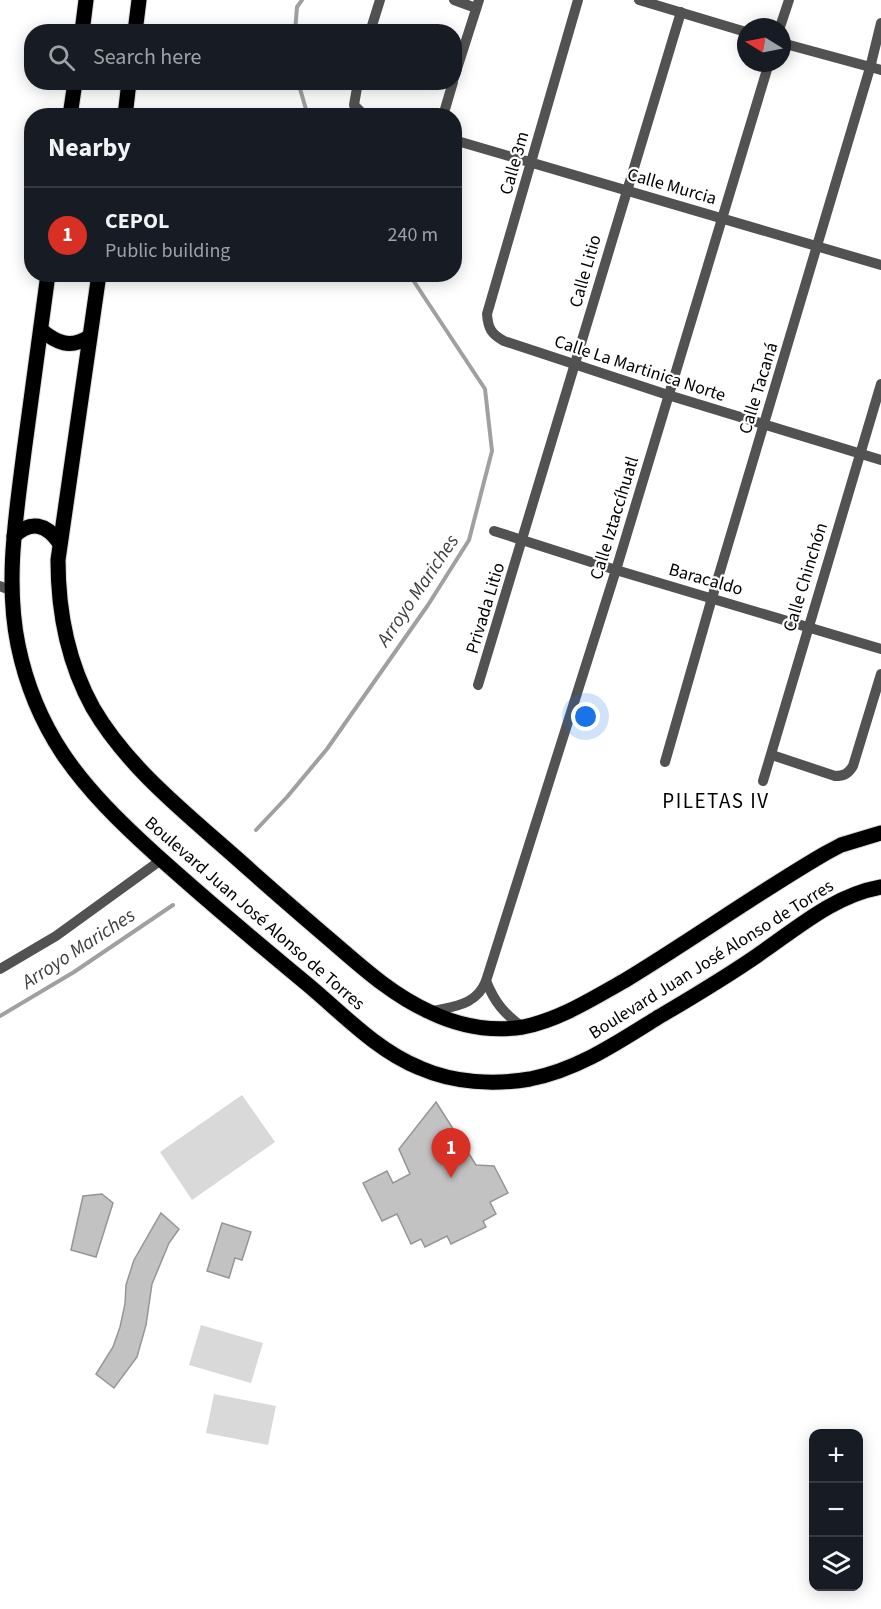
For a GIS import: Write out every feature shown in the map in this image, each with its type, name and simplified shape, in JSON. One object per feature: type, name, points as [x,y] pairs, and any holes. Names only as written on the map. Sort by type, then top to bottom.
[{"type":"main road","points":[[83,24],[86,0]]},
{"type":"main road","points":[[136,24],[139,0]]},
{"type":"main road","points":[[71,108],[74,90]]},
{"type":"main road","points":[[125,108],[128,90]]},
{"type":"main road","name":"Boulevard Juan José Alonso de Torres","points":[[47,282],[6,588],[24,668],[39,714],[82,780],[125,826],[216,908],[384,1048],[420,1068],[443,1076],[479,1082],[517,1081],[554,1073],[590,1058],[718,982],[829,905],[860,891],[881,886]]},
{"type":"main road","name":"Boulevard Juan José Alonso de Torres","points":[[98,282],[60,542],[58,582],[59,603],[67,647],[84,690],[117,744],[144,774],[278,895],[371,976],[388,988],[453,1022],[482,1028],[522,1027],[564,1014],[653,963],[840,845],[881,833]]},
{"type":"main road","points":[[41,330],[62,344],[81,342],[89,337]]},
{"type":"main road","points":[[14,536],[25,527],[40,526],[54,534],[60,542]]},
{"type":"street","points":[[372,24],[380,0]]},
{"type":"street","points":[[454,0],[477,4],[462,54]]},
{"type":"street","name":"Calle 3m","points":[[493,335],[488,326],[487,314],[578,0]]},
{"type":"street","points":[[639,0],[737,30]]},
{"type":"street","points":[[783,18],[789,0]]},
{"type":"street","name":"Calle Litio","points":[[523,540],[681,12]]},
{"type":"street","name":"Calle Tacaná","points":[[665,762],[818,247],[876,69],[881,23]]},
{"type":"street","points":[[791,45],[876,69]]},
{"type":"street","name":"Calle Iztaccíhuatl","points":[[430,1012],[476,998],[486,981],[616,570],[766,72]]},
{"type":"street","points":[[356,90],[354,98],[357,108]]},
{"type":"street","points":[[445,108],[451,90]]},
{"type":"street","name":"Calle Murcia","points":[[462,142],[881,265]]},
{"type":"street","name":"Calle La Martinica Norte","points":[[493,335],[504,341],[668,395],[881,460]]},
{"type":"street","name":"Calle Chinchón","points":[[763,781],[881,384]]},
{"type":"street","name":"Baracaldo","points":[[494,531],[881,649]]},
{"type":"street","name":"Privada Litio","points":[[478,685],[523,540]]},
{"type":"street","points":[[772,755],[835,776],[845,775],[853,766],[881,674]]},
{"type":"street","points":[[0,969],[56,936],[161,860]]},
{"type":"street","points":[[486,981],[499,1007],[522,1027]]},
{"type":"shaded area","points":[[242,1095],[275,1142],[192,1200],[160,1152]]},
{"type":"shaded area","points":[[201,1325],[263,1343],[251,1383],[189,1365]]},
{"type":"shaded area","points":[[214,1394],[276,1406],[268,1445],[206,1433]]},
{"type":"building","points":[[436,1102],[476,1165],[494,1166],[508,1193],[490,1202],[496,1214],[483,1221],[486,1227],[451,1244],[447,1236],[425,1247],[421,1239],[411,1244],[397,1214],[382,1221],[363,1183],[387,1171],[393,1183],[410,1174],[399,1149]]},
{"type":"building","points":[[102,1194],[113,1203],[96,1257],[71,1250],[83,1196]]},
{"type":"building","points":[[161,1213],[179,1229],[169,1243],[152,1284],[146,1325],[137,1357],[114,1388],[96,1374],[113,1347],[120,1327],[126,1285],[134,1260]]},
{"type":"building","points":[[222,1223],[251,1232],[242,1260],[235,1258],[229,1278],[207,1271]]},
{"type":"waterway","name":"Arroyo Mariches","points":[[296,24],[297,7],[302,0]]},
{"type":"waterway","name":"Arroyo Mariches","points":[[300,90],[306,108]]},
{"type":"waterway","name":"Arroyo Mariches","points":[[256,830],[327,749],[428,605],[469,540],[492,451],[485,389],[414,282]]},
{"type":"waterway","name":"Arroyo Mariches","points":[[0,1016],[74,972],[173,905]]},
{"type":"place","name":"CEPOL","points":[[451,1178]]},
{"type":"district","name":"PILETAS IV","points":[[716,801]]}]
